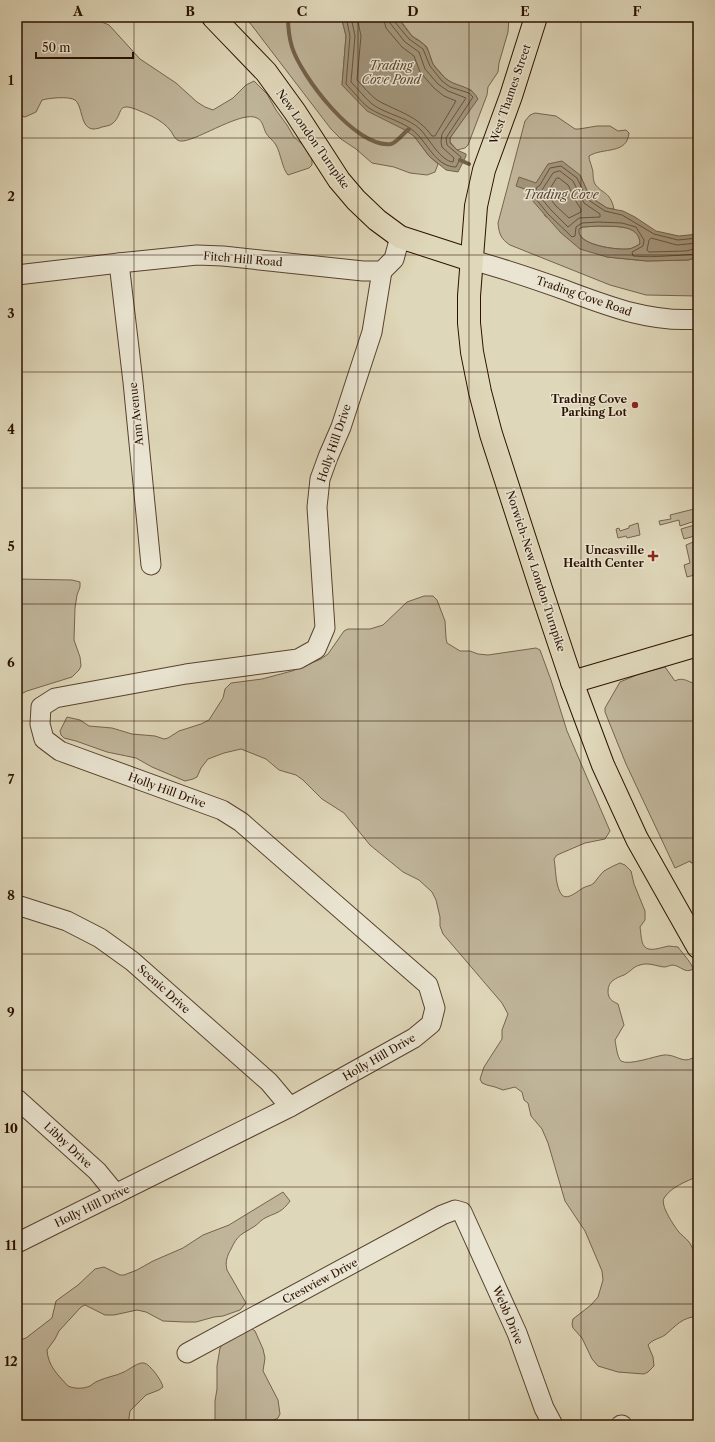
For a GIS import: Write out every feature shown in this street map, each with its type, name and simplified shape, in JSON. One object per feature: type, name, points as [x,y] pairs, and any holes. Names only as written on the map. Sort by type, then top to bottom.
[{"type":"main road","name":"New London Turnpike","points":[[213,17],[266,72],[296,112],[339,180],[356,200],[377,220],[400,237],[471,260]]},
{"type":"main road","name":"West Thames Street","points":[[484,170],[511,96],[536,17]]},
{"type":"main road","name":"Norwich-New London Turnpike","points":[[484,170],[476,206],[469,296],[472,352],[480,392],[491,434],[572,682],[603,765],[637,839],[698,947]]},
{"type":"main road","points":[[572,682],[698,645]]},
{"type":"street","points":[[382,271],[394,259],[400,237]]},
{"type":"street","name":"Fitch Hill Road","points":[[17,275],[196,256],[223,256],[363,271],[382,271]]},
{"type":"street","name":"Trading Cove Road","points":[[471,260],[507,269],[624,311],[666,319],[698,319]]},
{"type":"street","name":"Ann Avenue","points":[[119,263],[133,382],[151,565]]},
{"type":"street","name":"Holly Hill Drive","points":[[17,1243],[290,1107],[414,1038],[431,1024],[435,1008],[428,985],[241,822],[216,808],[60,751],[44,740],[40,724],[41,707],[55,698],[186,674],[298,659],[316,648],[325,628],[317,507],[320,479],[341,427],[372,332],[382,271]]},
{"type":"street","name":"Scenic Drive","points":[[17,904],[67,920],[100,938],[132,961],[269,1082],[290,1107]]},
{"type":"street","name":"Libby Drive","points":[[17,1099],[97,1171],[116,1194]]},
{"type":"street","name":"Crestview Drive","points":[[187,1353],[442,1215],[455,1210]]},
{"type":"street","name":"Webb Drive","points":[[455,1210],[462,1212],[517,1333],[544,1408],[554,1425]]},
{"type":"shaded area","points":[[17,17],[90,17],[109,25],[140,59],[176,83],[197,102],[213,110],[233,98],[246,85],[254,81],[267,94],[294,137],[311,152],[312,165],[309,168],[288,175],[284,169],[276,145],[267,134],[262,122],[257,118],[242,118],[190,139],[180,141],[175,138],[170,130],[160,121],[152,116],[127,107],[121,110],[112,124],[94,129],[89,128],[86,125],[78,103],[75,100],[68,98],[42,100],[36,112],[25,117],[17,115]]},
{"type":"shaded area","points":[[241,17],[343,17],[342,20],[346,36],[342,85],[414,136],[429,156],[438,164],[435,172],[427,175],[410,173],[394,167],[372,163],[356,149],[341,139],[331,129],[250,23]]},
{"type":"shaded area","points":[[396,17],[509,17],[508,32],[499,63],[498,72],[488,87],[487,95],[468,145],[465,148],[457,150],[450,142],[450,138],[477,99],[471,90],[452,83],[445,78],[433,64],[427,47],[412,36],[401,21]]},
{"type":"shaded area","points":[[535,113],[556,116],[575,129],[610,126],[618,131],[626,130],[629,133],[624,145],[619,148],[595,153],[589,156],[595,184],[608,196],[614,209],[607,208],[590,197],[580,175],[533,192],[545,216],[607,257],[647,261],[688,260],[698,257],[698,296],[646,295],[610,285],[510,245],[504,241],[500,233],[498,223],[525,121],[530,115]]},
{"type":"shaded area","points":[[598,226],[630,229],[639,237],[640,244],[630,249],[606,247],[590,243],[580,234],[579,229],[582,227]]},
{"type":"shaded area","points":[[698,508],[698,520],[680,526],[679,520],[660,525],[659,521],[671,519],[670,515]]},
{"type":"shaded area","points":[[638,523],[640,535],[627,538],[626,536],[618,538],[616,529],[619,528],[620,531]]},
{"type":"shaded area","points":[[698,524],[698,535],[684,539],[681,529]]},
{"type":"shaded area","points":[[698,540],[698,574],[687,577],[684,565],[690,563],[686,545]]},
{"type":"shaded area","points":[[17,579],[72,580],[80,582],[75,608],[74,640],[80,657],[81,666],[72,677],[27,691],[17,696]]},
{"type":"shaded area","points":[[424,596],[433,596],[437,600],[445,621],[447,643],[460,651],[470,651],[488,655],[536,648],[540,650],[567,731],[610,831],[605,839],[585,843],[557,855],[554,859],[557,884],[562,895],[565,897],[571,896],[584,887],[594,883],[604,871],[620,863],[625,865],[631,871],[634,884],[645,911],[645,920],[640,927],[644,946],[649,949],[669,946],[678,947],[689,961],[693,969],[688,971],[673,965],[664,967],[643,964],[613,980],[608,988],[610,998],[618,1004],[624,1025],[615,1040],[621,1061],[636,1062],[664,1055],[689,1060],[698,1054],[698,1176],[675,1187],[667,1194],[663,1201],[665,1210],[673,1224],[698,1254],[698,1316],[683,1320],[665,1335],[652,1341],[648,1345],[653,1357],[654,1366],[644,1374],[618,1372],[598,1366],[592,1359],[582,1338],[573,1328],[573,1319],[591,1305],[598,1297],[603,1280],[602,1271],[585,1231],[565,1201],[548,1143],[542,1129],[531,1116],[528,1103],[524,1100],[522,1092],[515,1087],[503,1090],[482,1083],[480,1079],[484,1067],[502,1039],[502,1030],[508,1014],[502,1003],[443,934],[440,926],[440,917],[436,900],[432,892],[419,880],[403,872],[370,845],[344,813],[322,799],[303,780],[296,775],[279,770],[266,759],[241,749],[224,753],[208,759],[201,768],[197,777],[185,781],[152,767],[136,758],[107,752],[64,738],[61,735],[60,731],[67,717],[80,720],[89,726],[112,728],[132,734],[155,736],[164,739],[168,738],[179,731],[209,720],[223,698],[225,689],[231,683],[262,679],[292,671],[321,659],[328,654],[344,631],[348,629],[370,629],[383,625],[407,602]]},
{"type":"shaded area","points":[[665,667],[675,681],[681,679],[698,685],[698,861],[691,863],[690,861],[675,868],[626,764],[605,712],[605,708],[620,682],[639,674]]},
{"type":"shaded area","points":[[283,1192],[290,1201],[287,1205],[280,1211],[264,1219],[240,1235],[233,1244],[227,1257],[227,1270],[246,1303],[240,1310],[223,1316],[196,1322],[185,1322],[163,1321],[146,1312],[137,1310],[114,1315],[105,1315],[85,1305],[81,1307],[59,1331],[47,1350],[51,1366],[68,1386],[76,1388],[87,1387],[97,1381],[126,1371],[142,1363],[149,1366],[155,1373],[163,1387],[146,1395],[130,1411],[128,1425],[17,1425],[17,1341],[26,1338],[52,1318],[56,1301],[78,1285],[95,1269],[104,1267],[120,1275],[137,1270],[153,1261],[183,1248],[203,1235],[229,1225]]},
{"type":"shaded area","points":[[250,1327],[255,1331],[263,1349],[265,1358],[263,1371],[278,1400],[280,1414],[278,1418],[265,1425],[212,1425],[215,1419],[217,1366],[220,1348],[225,1341]]},
{"type":"water","name":"Trading Cove Pond","points":[[343,17],[396,17],[412,36],[425,45],[433,64],[445,78],[472,91],[475,94],[478,99],[450,138],[450,143],[457,150],[466,154],[458,172],[446,170],[429,156],[414,136],[367,111],[342,85],[346,36],[342,20]]},
{"type":"water","name":"Trading Cove","points":[[562,161],[580,175],[590,197],[607,208],[623,211],[635,217],[656,231],[679,236],[698,234],[698,257],[688,260],[647,261],[607,257],[580,249],[561,233],[531,199],[533,192],[516,186],[519,177],[536,183],[548,164]],"holes":[[[598,226],[630,229],[639,237],[640,244],[630,249],[606,247],[590,243],[583,239],[579,234],[579,229],[583,227]]]},
{"type":"waterway","points":[[288,17],[290,40],[297,60],[318,92],[347,123],[362,135],[377,142],[391,144],[409,129]]},
{"type":"waterway","points":[[460,160],[469,164]]},
{"type":"place","name":"Trading Cove Parking Lot","points":[[635,405]]},
{"type":"place","name":"Uncasville Health Center","points":[[653,556]]}]
